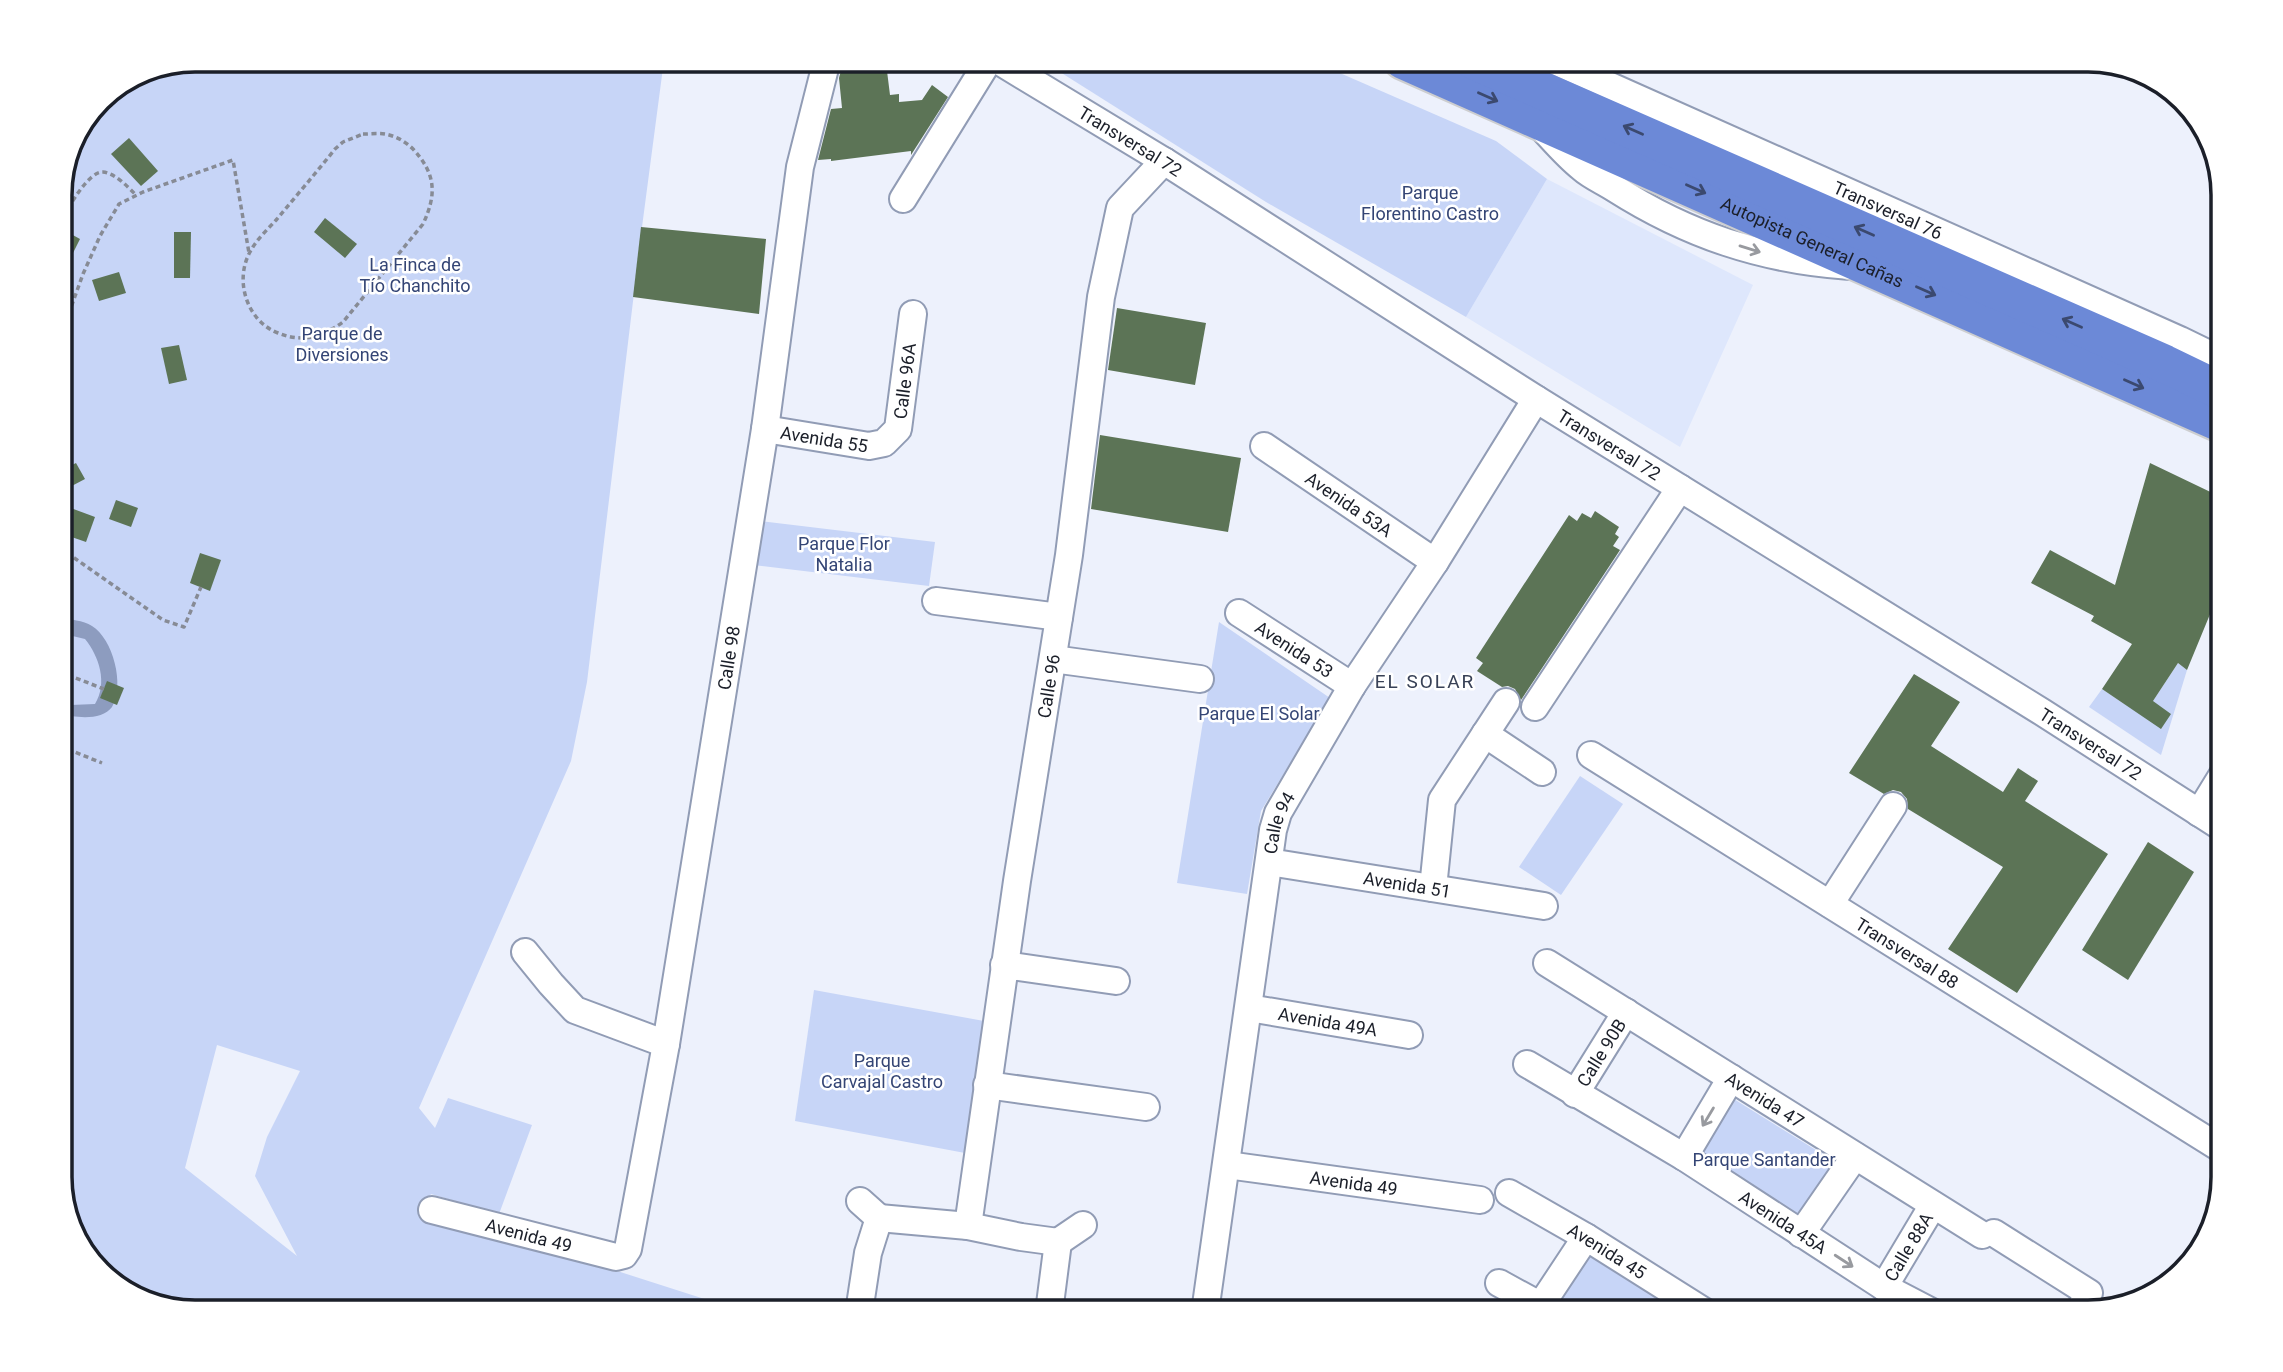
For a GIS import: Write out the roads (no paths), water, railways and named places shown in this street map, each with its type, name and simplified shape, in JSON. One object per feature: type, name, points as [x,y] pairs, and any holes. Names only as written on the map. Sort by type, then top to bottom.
[{"type":"highway","name":"Autopista General Cañas","points":[[1431,72],[2211,419]]},
{"type":"highway","name":"Autopista General Cañas","points":[[1500,72],[2139,352],[2211,386]]},
{"type":"street","name":"Calle 98","points":[[624,1255],[628,1249],[666,1044],[765,429],[800,167],[824,72]]},
{"type":"street","points":[[903,199],[982,72]]},
{"type":"street","name":"Transversal 72","points":[[1017,72],[1164,161],[1536,399],[2031,704],[2211,820]]},
{"type":"street","name":"Transversal 76","points":[[1579,72],[2211,356]]},
{"type":"street","name":"Calle 96","points":[[968,1226],[1004,965],[1069,555],[1101,297],[1120,208],[1164,161]]},
{"type":"street","name":"Calle 96A","points":[[884,443],[898,429],[913,314]]},
{"type":"street","name":"Calle 94","points":[[1207,1300],[1273,830],[1278,813],[1352,686],[1435,562],[1536,399]]},
{"type":"street","name":"Avenida 55","points":[[765,429],[869,446],[884,443]]},
{"type":"street","name":"Avenida 53A","points":[[1264,446],[1435,562]]},
{"type":"street","points":[[1535,707],[1680,488]]},
{"type":"street","points":[[936,600],[1059,617]]},
{"type":"street","name":"Avenida 53","points":[[1239,613],[1352,686]]},
{"type":"street","points":[[1053,659],[1200,679]]},
{"type":"street","points":[[1433,888],[1442,800],[1506,702]]},
{"type":"street","points":[[1485,734],[1542,772]]},
{"type":"street","name":"Transversal 88","points":[[1591,755],[2211,1142]]},
{"type":"street","points":[[2199,813],[2211,794]]},
{"type":"street","points":[[1829,904],[1892,806]]},
{"type":"street","name":"Avenida 51","points":[[1269,862],[1544,906]]},
{"type":"street","points":[[525,952],[575,1010],[666,1044]]},
{"type":"street","name":"Avenida 47","points":[[1547,963],[1933,1205],[2089,1293],[2085,1300]]},
{"type":"street","points":[[1004,965],[1115,981]]},
{"type":"street","name":"Avenida 49A","points":[[1248,1008],[1409,1035]]},
{"type":"street","name":"Calle 90B","points":[[1575,1094],[1626,1012]]},
{"type":"street","name":"Avenida 45A","points":[[1527,1064],[1684,1157],[1884,1287],[1909,1300]]},
{"type":"street","points":[[1684,1157],[1731,1078]]},
{"type":"street","points":[[987,1085],[1146,1107]]},
{"type":"street","points":[[1801,1234],[1855,1156]]},
{"type":"street","name":"Avenida 49","points":[[1227,1165],[1480,1200]]},
{"type":"street","name":"Avenida 45","points":[[1509,1193],[1586,1237],[1684,1300]]},
{"type":"street","name":"Calle 88A","points":[[1884,1287],[1933,1205]]},
{"type":"street","name":"Avenida 49","points":[[432,1210],[616,1257],[624,1255]]},
{"type":"street","points":[[861,1300],[868,1253],[870,1210],[1058,1242],[1083,1225]]},
{"type":"street","points":[[1551,1300],[1586,1237]]},
{"type":"street","points":[[1051,1300],[1058,1242]]},
{"type":"street","points":[[1499,1283],[1530,1300]]},
{"type":"district","name":"EL SOLAR","points":[[1425,681]]},
{"type":"park label","name":"Parque Florentino Castro","points":[[1430,202]]},
{"type":"park label","name":"La Finca de Tío Chanchito","points":[[415,274]]},
{"type":"park label","name":"Parque de Diversiones","points":[[342,343]]},
{"type":"park label","name":"Parque Flor Natalia","points":[[844,553]]},
{"type":"park label","name":"Parque El Solar","points":[[1259,713]]},
{"type":"park label","name":"Parque Carvajal Castro","points":[[882,1070]]},
{"type":"park label","name":"Parque Santander","points":[[1764,1159]]}]
